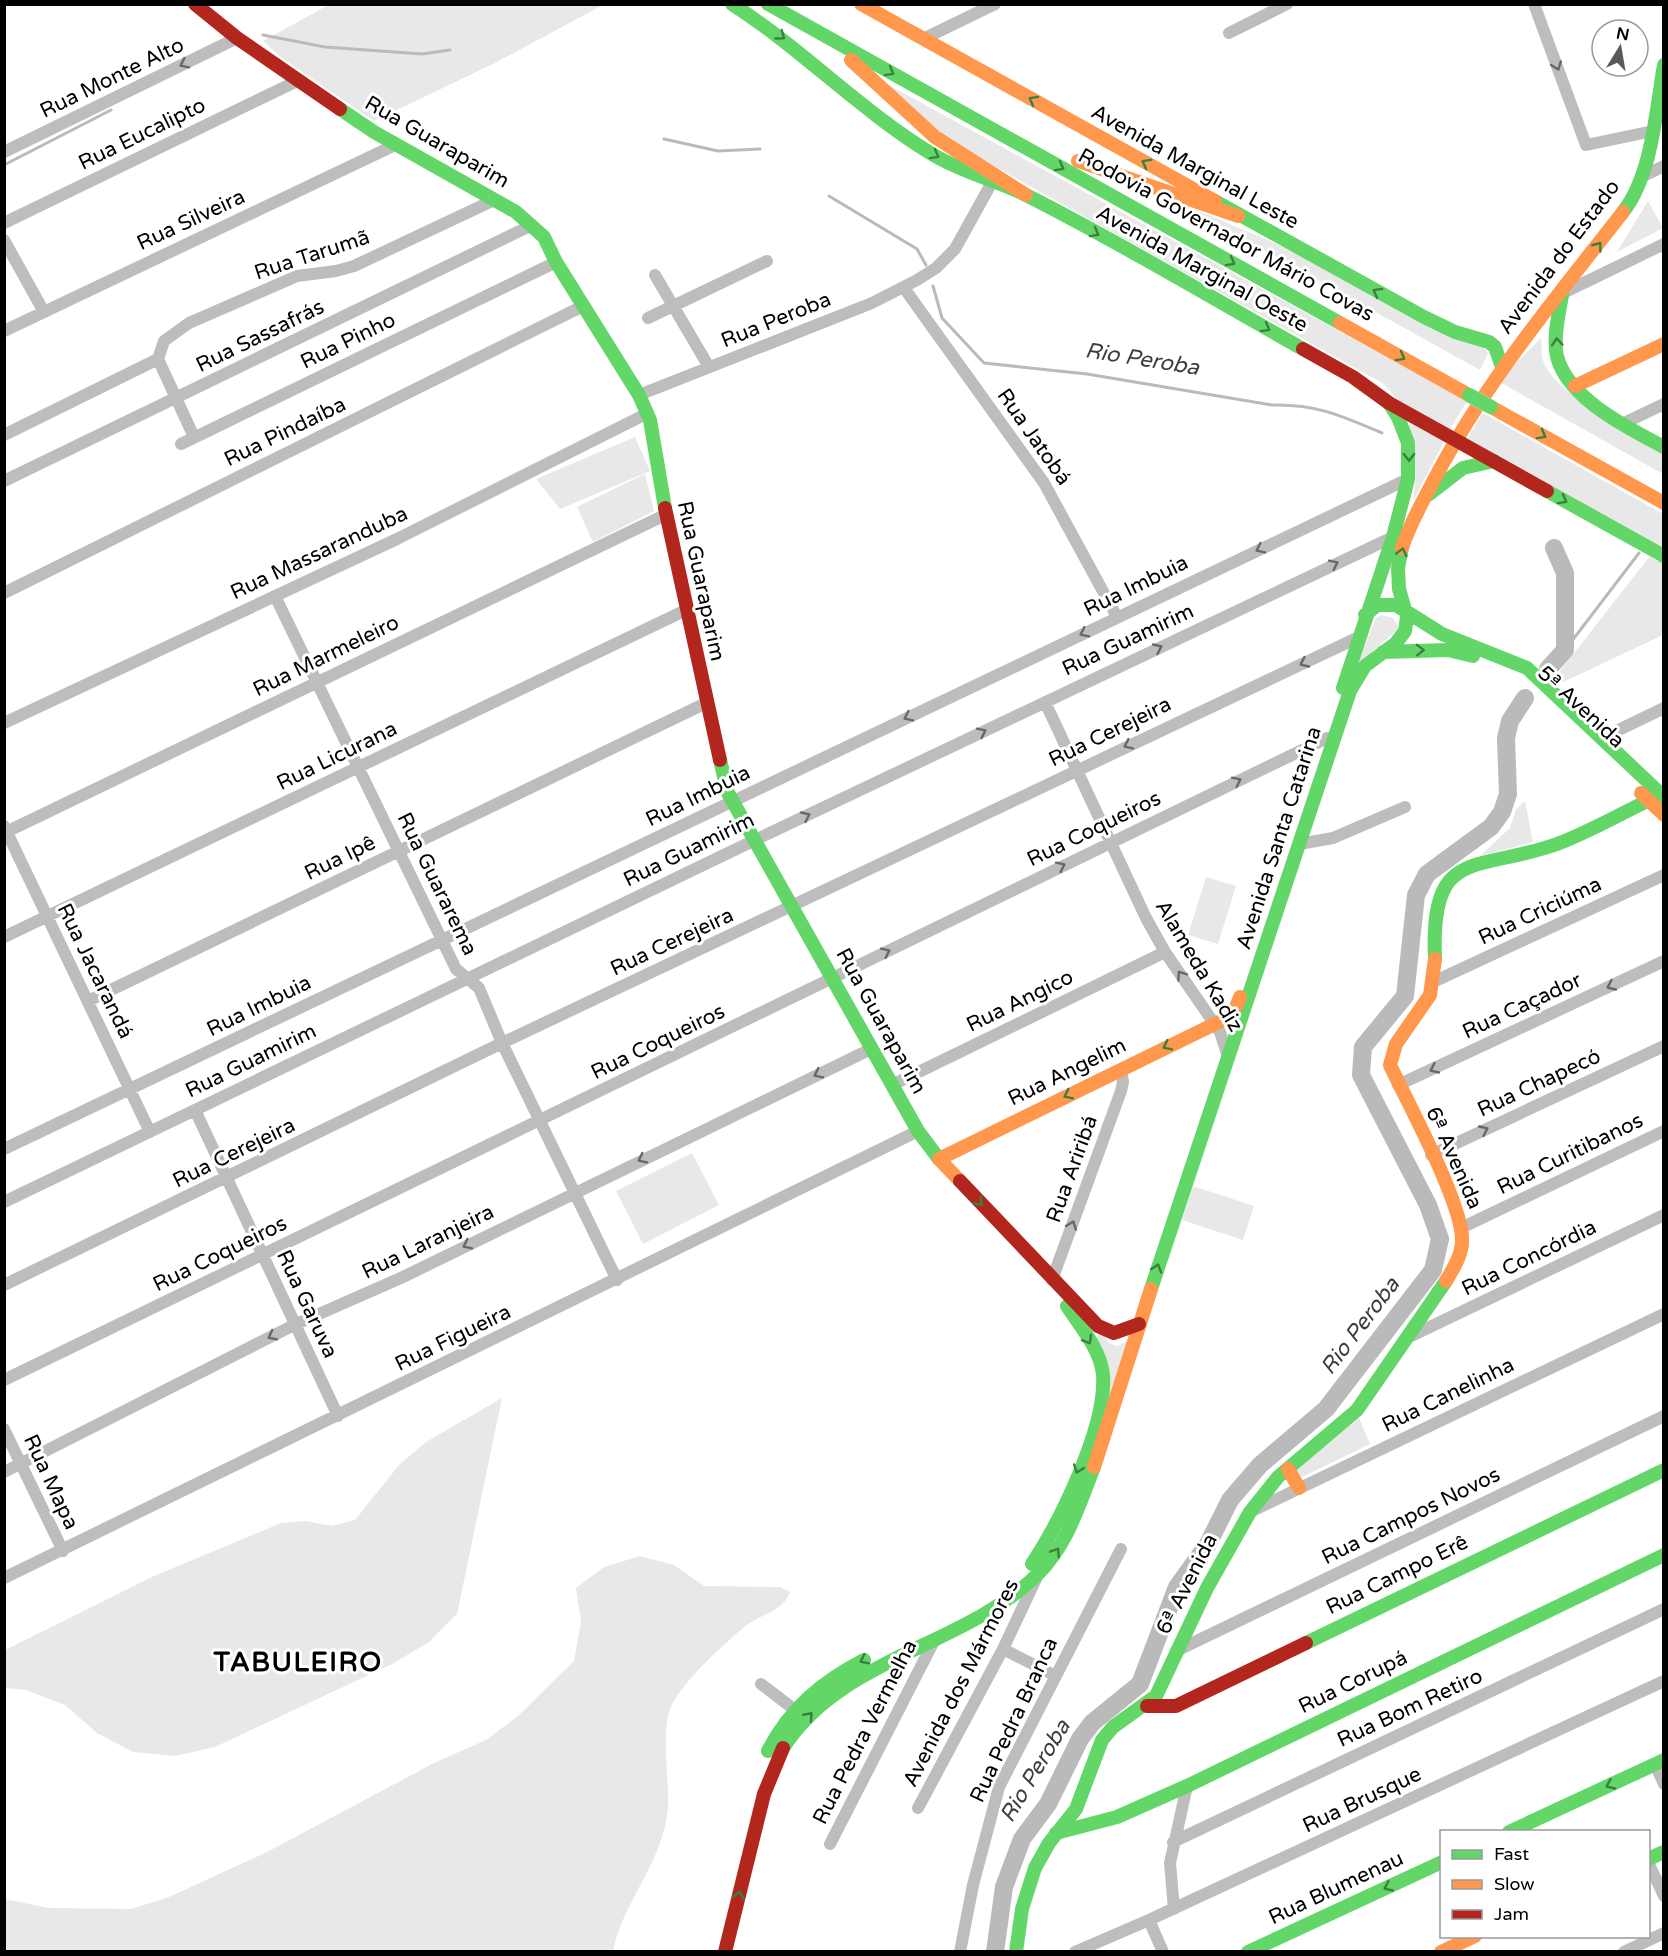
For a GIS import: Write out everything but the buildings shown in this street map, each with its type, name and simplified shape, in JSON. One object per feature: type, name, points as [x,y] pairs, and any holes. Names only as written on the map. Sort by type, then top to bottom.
[{"type":"main road","name":"Rua Guaraparim","points":[[195,4],[237,38],[297,81],[395,145],[492,201],[516,212],[544,237],[556,262],[648,413],[665,515],[723,776],[732,801],[753,841],[834,978],[918,1131],[939,1159],[1098,1326],[1113,1333],[1124,1332],[1139,1324]]},
{"type":"main road","name":"Avenida Marginal Oeste","points":[[732,4],[788,41],[923,149],[991,184],[1026,195],[1353,377],[1389,403],[1664,556]]},
{"type":"main road","name":"Rodovia Governador Mário Covas","points":[[768,4],[1481,391],[1491,407],[1664,503]]},
{"type":"main road","name":"Avenida Marginal Leste","points":[[861,4],[1238,216],[1440,326],[1489,342],[1495,346],[1502,367]]},
{"type":"main road","points":[[820,33],[935,137],[1026,195]]},
{"type":"main road","name":"Avenida do Estado","points":[[1481,391],[1621,217],[1641,177],[1653,131],[1664,65]]},
{"type":"main road","name":"Rodovia Governador Mário Covas","points":[[913,68],[1298,283]]},
{"type":"main road","points":[[1078,161],[1238,216]]},
{"type":"main road","points":[[1562,292],[1556,331],[1558,360],[1575,386],[1622,424],[1664,447]]},
{"type":"main road","points":[[1575,386],[1664,344]]},
{"type":"main road","name":"Avenida Santa Catarina","points":[[725,1952],[765,1791],[774,1764],[786,1743],[806,1719],[832,1694],[851,1681],[1005,1601],[1038,1576],[1062,1543],[1110,1424],[1139,1324],[1350,691],[1365,666],[1396,643],[1405,631],[1407,617],[1399,590],[1400,559],[1408,530],[1481,391]]},
{"type":"main road","name":"Avenida Santa Catarina","points":[[1214,1024],[1231,1014],[1236,1007],[1328,738],[1365,615],[1393,537],[1408,479],[1408,443],[1398,417],[1389,403]]},
{"type":"main road","points":[[1570,434],[1664,487]]},
{"type":"main road","points":[[1423,499],[1463,468],[1494,461]]},
{"type":"main road","points":[[1365,615],[1382,604],[1403,608]]},
{"type":"main road","name":"5ª Avenida","points":[[1403,608],[1442,634],[1527,669],[1602,738],[1659,797],[1664,815]]},
{"type":"main road","name":"5ª Avenida","points":[[1383,652],[1448,650],[1491,663],[1513,674],[1659,797]]},
{"type":"main road","name":"6ª Avenida","points":[[1016,1952],[1031,1876],[1055,1833],[1071,1818],[1105,1736],[1119,1723],[1147,1706],[1161,1687],[1207,1588],[1250,1512],[1269,1487],[1357,1410],[1411,1336],[1451,1276],[1458,1260],[1461,1228],[1459,1214],[1390,1065],[1394,1044],[1422,1010],[1433,982],[1435,911],[1439,895],[1455,875],[1486,861],[1558,843],[1659,797]]},
{"type":"main road","name":"Rua Angelim","points":[[939,1159],[1214,1024]]},
{"type":"main road","name":"Rua Guaraparim","points":[[795,1710],[830,1678],[972,1607],[1000,1590],[1032,1564],[1061,1514],[1098,1414],[1103,1388],[1100,1365],[1052,1280]]},
{"type":"main road","points":[[1288,1469],[1299,1488]]},
{"type":"main road","name":"Rua Campo Erê","points":[[1147,1706],[1176,1706],[1664,1470]]},
{"type":"main road","name":"Rua Corupá","points":[[1055,1833],[1117,1817],[1187,1786],[1664,1555]]},
{"type":"main road","points":[[713,1952],[753,1789],[774,1737],[795,1710]]},
{"type":"main road","points":[[1513,1830],[1659,1762]]},
{"type":"main road","points":[[1650,1859],[1664,1852]]},
{"type":"main road","name":"Rua Blumenau","points":[[1248,1952],[1440,1863]]},
{"type":"main road","points":[[1441,1952],[1471,1938]]},
{"type":"street","points":[[923,39],[995,4]]},
{"type":"street","points":[[1229,33],[1287,4]]},
{"type":"street","points":[[1534,4],[1586,145],[1653,131]]},
{"type":"street","name":"Rua Monte Alto","points":[[4,152],[237,38]]},
{"type":"street","name":"Rua Eucalipto","points":[[4,223],[297,81]]},
{"type":"street","name":"Rua Silveira","points":[[4,331],[395,145]]},
{"type":"street","points":[[1641,177],[1664,166]]},
{"type":"street","name":"Rua Peroba","points":[[639,396],[903,288],[926,275],[947,259],[964,236],[991,184]]},
{"type":"street","name":"Rua Tarumã","points":[[158,359],[164,341],[189,323],[297,276],[336,272],[354,266],[492,201]]},
{"type":"street","name":"Rua Sassafrás","points":[[4,481],[178,399],[532,225]]},
{"type":"street","points":[[4,240],[44,312]]},
{"type":"street","points":[[1562,292],[1664,244]]},
{"type":"street","points":[[648,318],[767,261]]},
{"type":"street","name":"Rua Pinho","points":[[181,444],[556,262]]},
{"type":"street","points":[[655,275],[709,368]]},
{"type":"street","name":"Rua Jatobá","points":[[903,288],[1044,483],[1116,617]]},
{"type":"street","name":"Rua Pindaíba","points":[[4,594],[584,306]]},
{"type":"street","points":[[4,435],[158,359],[194,437]]},
{"type":"street","points":[[1622,424],[1664,404]]},
{"type":"street","name":"Rua Massaranduba","points":[[4,723],[275,596],[648,413]]},
{"type":"street","name":"Rua Imbuia","points":[[4,1149],[1408,479]]},
{"type":"street","name":"Rua Marmeleiro","points":[[5,830],[665,515]]},
{"type":"street","name":"Rua Guamirim","points":[[4,1202],[466,978],[1393,537]]},
{"type":"street","name":"Rua Guararema","points":[[275,596],[456,969],[479,988],[502,1043],[617,1280]]},
{"type":"street","name":"Rua Licurana","points":[[4,937],[687,610]]},
{"type":"street","name":"Rua Cerejeira","points":[[4,1285],[502,1043],[1358,638]]},
{"type":"street","name":"Alameda Kadiz","points":[[1045,702],[1110,842],[1165,952],[1223,1039],[1227,1056]]},
{"type":"street","name":"Rua Ipê","points":[[88,1001],[706,703]]},
{"type":"street","points":[[1602,738],[1664,708]]},
{"type":"street","name":"Rua Coqueiros","points":[[4,1380],[1328,738]]},
{"type":"street","points":[[1299,844],[1333,838],[1405,807]]},
{"type":"street","name":"Rua Jacarandá","points":[[5,830],[150,1132]]},
{"type":"street","name":"Rua Criciúma","points":[[1433,982],[1664,875]]},
{"type":"street","name":"Rua Angico","points":[[892,1085],[1165,952]]},
{"type":"street","name":"Rua Caçador","points":[[1398,1085],[1664,961]]},
{"type":"street","name":"Rua Chapecó","points":[[1431,1155],[1664,1046]]},
{"type":"street","name":"Rua Laranjeira","points":[[4,1472],[294,1325],[403,1277],[871,1049]]},
{"type":"street","name":"Rua Ariribá","points":[[1052,1280],[1121,1091],[1123,1082],[1120,1070]]},
{"type":"street","name":"Rua Garuva","points":[[195,1110],[338,1416]]},
{"type":"street","name":"Rua Figueira","points":[[4,1578],[918,1131]]},
{"type":"street","name":"Rua Curitibanos","points":[[1461,1228],[1664,1131]]},
{"type":"street","name":"Rua Concórdia","points":[[1411,1336],[1664,1215]]},
{"type":"street","name":"Rua Canelinha","points":[[1250,1512],[1664,1314]]},
{"type":"street","name":"Rua Campos Novos","points":[[1176,1651],[1664,1416]]},
{"type":"street","name":"Rua Mapa","points":[[4,1429],[63,1551]]},
{"type":"street","name":"Rua Pedra Branca","points":[[960,1952],[973,1885],[995,1799],[1054,1676],[1121,1549]]},
{"type":"street","name":"Avenida dos Mármores","points":[[918,1808],[1003,1649],[1038,1576]]},
{"type":"street","name":"Rua Bom Retiro","points":[[1173,1842],[1664,1609]]},
{"type":"street","name":"Rua Pedra Vermelha","points":[[830,1844],[936,1637]]},
{"type":"street","points":[[1003,1649],[1054,1676]]},
{"type":"street","name":"Rua Brusque","points":[[1075,1952],[1174,1909],[1664,1681]]},
{"type":"street","points":[[761,1683],[795,1710]]},
{"type":"street","points":[[1659,1762],[1664,1784]]},
{"type":"street","points":[[1174,1909],[1170,1871],[1173,1842],[1187,1786]]},
{"type":"street","points":[[1650,1864],[1664,1896]]},
{"type":"street","points":[[1149,1920],[1163,1952]]},
{"type":"street","points":[[1624,1952],[1664,1934]]},
{"type":"shaded area","points":[[330,4],[603,5],[497,62],[374,121],[282,58],[263,41]]},
{"type":"shaded area","points":[[885,83],[1467,401],[1450,429],[1399,402],[1384,384],[953,143]]},
{"type":"shaded area","points":[[1175,201],[1270,241],[1483,344],[1488,354],[1480,370]]},
{"type":"shaded area","points":[[1648,201],[1663,228],[1617,252]]},
{"type":"shaded area","points":[[1541,338],[1543,361],[1551,374],[1563,387],[1596,413],[1663,454],[1663,474],[1498,381]]},
{"type":"shaded area","points":[[1483,413],[1663,514],[1663,550],[1462,447]]},
{"type":"shaded area","points":[[1409,421],[1445,440],[1413,501],[1416,476]]},
{"type":"shaded area","points":[[635,437],[650,471],[560,509],[536,479]]},
{"type":"shaded area","points":[[645,474],[654,511],[593,542],[577,507]]},
{"type":"shaded area","points":[[1650,556],[1663,564],[1663,635],[1559,684],[1553,680]]},
{"type":"shaded area","points":[[1382,615],[1393,618],[1399,628],[1357,665],[1376,618]]},
{"type":"shaded area","points":[[1525,801],[1533,842],[1480,856],[1510,828],[1516,809]]},
{"type":"shaded area","points":[[1206,877],[1236,886],[1218,944],[1188,935]]},
{"type":"shaded area","points":[[692,1153],[719,1205],[643,1244],[616,1191]]},
{"type":"shaded area","points":[[1193,1186],[1254,1206],[1243,1240],[1182,1220]]},
{"type":"shaded area","points":[[1101,1333],[1109,1343],[1117,1346],[1130,1340],[1110,1401],[1095,1338]]},
{"type":"shaded area","points":[[502,1398],[457,1614],[429,1642],[394,1663],[215,1747],[175,1756],[133,1752],[97,1733],[65,1705],[26,1690],[5,1688],[5,1650],[154,1576],[281,1523],[305,1521],[332,1526],[355,1520],[399,1465],[426,1442]]},
{"type":"shaded area","points":[[1359,1418],[1370,1444],[1298,1479],[1292,1472]]},
{"type":"shaded area","points":[[640,1556],[674,1565],[704,1586],[780,1587],[790,1592],[781,1605],[750,1622],[716,1652],[698,1670],[670,1709],[666,1736],[668,1807],[665,1827],[651,1863],[625,1915],[613,1951],[5,1951],[5,1899],[48,1908],[131,1909],[169,1897],[267,1852],[436,1762],[486,1740],[518,1716],[574,1661],[581,1622],[576,1588],[604,1567]]},
{"type":"waterway","name":"Rio Peroba","points":[[263,35],[325,47],[422,54],[450,50]]},
{"type":"waterway","points":[[4,165],[111,110]]},
{"type":"waterway","name":"Rio Peroba","points":[[664,139],[718,151],[760,149]]},
{"type":"waterway","name":"Rio Peroba","points":[[829,196],[917,249],[926,265]]},
{"type":"waterway","name":"Rio Peroba","points":[[933,286],[942,318],[984,363],[1087,374],[1272,405],[1316,409],[1341,416],[1382,433]]},
{"type":"waterway","name":"Rio Peroba","points":[[1548,669],[1565,650],[1565,573],[1554,548]]},
{"type":"waterway","points":[[1565,650],[1639,553]]},
{"type":"waterway","name":"Rio Peroba","points":[[995,1952],[1004,1887],[1022,1839],[1048,1804],[1080,1739],[1092,1723],[1140,1684],[1177,1587],[1208,1544],[1230,1500],[1260,1465],[1326,1409],[1433,1270],[1440,1239],[1428,1205],[1361,1075],[1363,1047],[1405,996],[1416,895],[1427,874],[1491,827],[1502,812],[1508,794],[1506,738],[1510,721],[1525,698]]},
{"type":"traffic: fast","points":[[732,4],[783,40],[881,119],[932,154],[1016,190],[1063,214],[1303,349]]},
{"type":"traffic: fast","points":[[768,4],[1340,323]]},
{"type":"traffic: fast","points":[[1623,212],[1633,197],[1647,161],[1664,65]]},
{"type":"traffic: fast","points":[[340,109],[374,132],[516,212],[544,237],[556,262],[639,395],[650,420],[665,508]]},
{"type":"traffic: fast","points":[[1215,201],[1424,317],[1455,332],[1489,342],[1495,347],[1502,367]]},
{"type":"traffic: fast","points":[[1562,295],[1556,330],[1556,351],[1561,367],[1570,382],[1599,409],[1664,447]]},
{"type":"traffic: fast","points":[[1469,395],[1491,407]]},
{"type":"traffic: fast","points":[[1343,688],[1393,537],[1408,479],[1408,443],[1398,417],[1389,403]]},
{"type":"traffic: fast","points":[[1428,495],[1463,468],[1494,461]]},
{"type":"traffic: fast","points":[[1547,491],[1664,556]]},
{"type":"traffic: fast","points":[[1151,1289],[1350,691],[1365,666],[1396,643],[1405,631],[1407,617],[1399,589],[1398,568],[1402,548]]},
{"type":"traffic: fast","points":[[1365,615],[1377,605],[1396,605],[1442,634],[1527,668],[1664,797]]},
{"type":"traffic: fast","points":[[1383,652],[1448,650],[1473,656]]},
{"type":"traffic: fast","points":[[720,760],[728,793],[918,1131],[939,1159]]},
{"type":"traffic: fast","points":[[1435,959],[1435,923],[1441,897],[1450,880],[1464,870],[1481,863],[1557,844],[1660,795]]},
{"type":"traffic: fast","points":[[1016,1952],[1022,1909],[1035,1868],[1049,1843],[1076,1809],[1102,1740],[1113,1727],[1156,1696],[1207,1588],[1250,1512],[1278,1477],[1357,1410],[1446,1281]]},
{"type":"traffic: fast","points":[[1032,1564],[1080,1473],[1098,1420],[1102,1396],[1103,1375],[1098,1356],[1067,1306]]},
{"type":"traffic: fast","points":[[783,1748],[808,1717],[837,1693],[869,1672],[974,1620],[1007,1599],[1037,1575],[1064,1538],[1094,1467]]},
{"type":"traffic: fast","points":[[1306,1643],[1664,1470]]},
{"type":"traffic: fast","points":[[1056,1833],[1117,1817],[1187,1786],[1664,1555]]},
{"type":"traffic: fast","points":[[768,1751],[786,1722],[808,1698],[834,1677],[864,1660]]},
{"type":"traffic: fast","points":[[1513,1830],[1664,1760]]},
{"type":"traffic: fast","points":[[1650,1858],[1664,1852]]},
{"type":"traffic: fast","points":[[1248,1952],[1440,1863]]},
{"type":"traffic: slow","points":[[861,4],[1215,201]]},
{"type":"traffic: slow","points":[[851,60],[935,137],[1026,195]]},
{"type":"traffic: slow","points":[[1078,161],[1238,216]]},
{"type":"traffic: slow","points":[[1402,548],[1426,495],[1476,408],[1523,341],[1623,212]]},
{"type":"traffic: slow","points":[[1340,323],[1469,395]]},
{"type":"traffic: slow","points":[[1575,386],[1664,344]]},
{"type":"traffic: slow","points":[[1491,407],[1664,503]]},
{"type":"traffic: slow","points":[[1641,793],[1664,815]]},
{"type":"traffic: slow","points":[[1435,959],[1430,995],[1396,1044],[1390,1065],[1445,1181],[1460,1227],[1462,1243],[1460,1253],[1446,1281]]},
{"type":"traffic: slow","points":[[960,1181],[939,1159],[1225,1019],[1236,1007],[1240,997]]},
{"type":"traffic: slow","points":[[1094,1467],[1151,1289]]},
{"type":"traffic: slow","points":[[1288,1469],[1299,1488]]},
{"type":"traffic: slow","points":[[1441,1952],[1471,1938]]},
{"type":"traffic: jam","points":[[195,4],[237,38],[340,109]]},
{"type":"traffic: jam","points":[[1303,349],[1353,377],[1389,403],[1547,491]]},
{"type":"traffic: jam","points":[[665,508],[720,760]]},
{"type":"traffic: jam","points":[[960,1181],[1098,1326],[1114,1333],[1139,1324]]},
{"type":"traffic: jam","points":[[1147,1706],[1176,1706],[1306,1643]]},
{"type":"traffic: jam","points":[[725,1952],[764,1794],[783,1748]]},
{"type":"district","name":"TABULEIRO","points":[[298,1662]]}]
